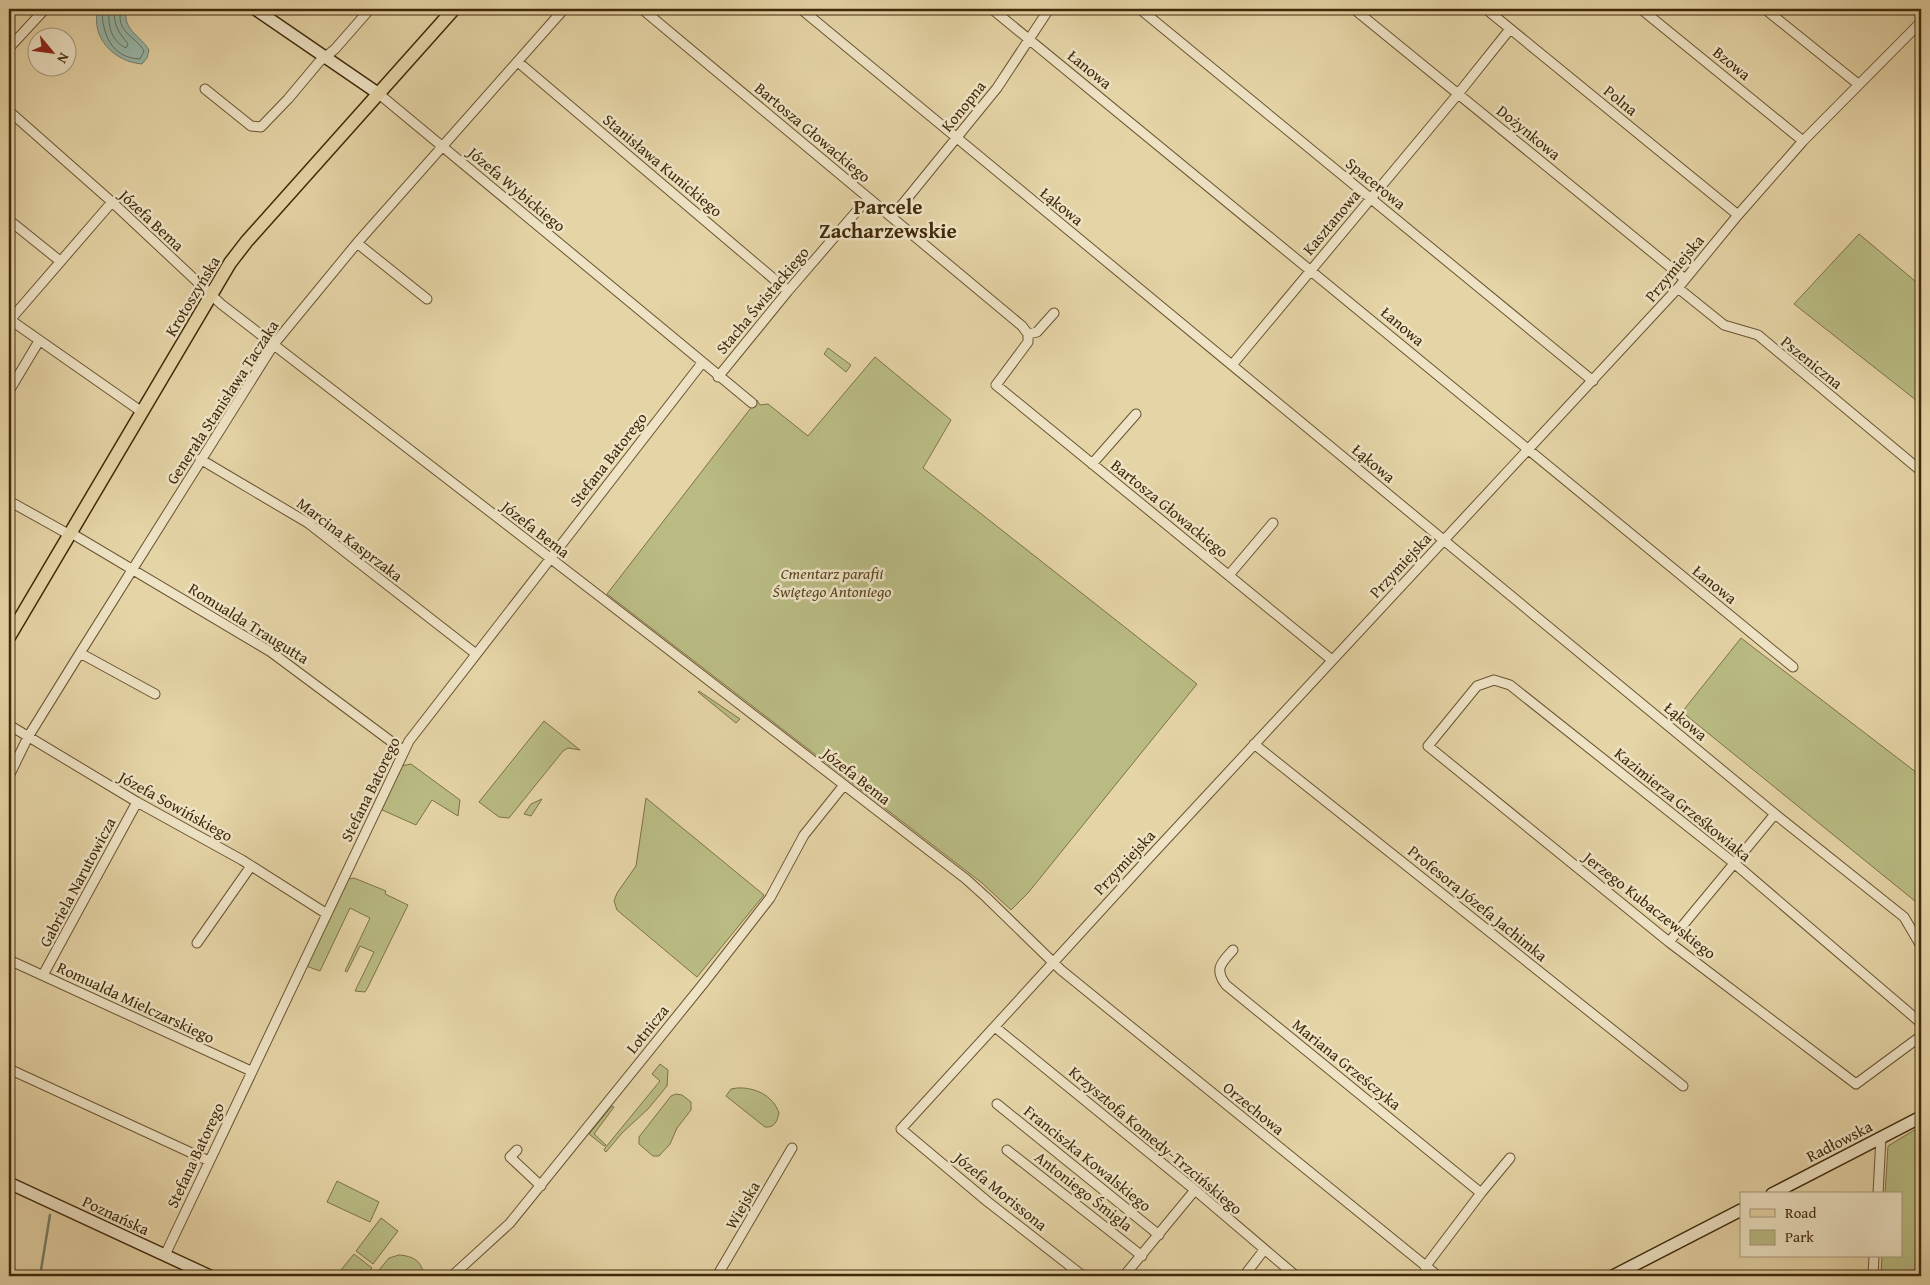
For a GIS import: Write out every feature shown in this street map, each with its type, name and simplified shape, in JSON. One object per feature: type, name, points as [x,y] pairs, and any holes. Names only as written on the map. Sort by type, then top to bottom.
[{"type":"main road","name":"Krotoszyńska","points":[[9,637],[230,263],[247,241],[454,9]]},
{"type":"street","points":[[9,48],[45,9]]},
{"type":"street","name":"Józefa Wybickiego","points":[[255,9],[379,94],[718,377],[752,403]]},
{"type":"street","points":[[205,89],[251,126],[261,127],[288,99],[319,62],[336,49],[370,9]]},
{"type":"street","name":"Generała Stanisława Taczaka","points":[[9,776],[28,737],[200,459],[274,344],[357,243],[564,9]]},
{"type":"street","name":"Bartosza Głowackiego","points":[[642,9],[1022,326],[1028,334],[1028,342],[996,385],[1332,660]]},
{"type":"street","name":"Łąkowa","points":[[801,9],[1775,814],[1904,917],[1921,946]]},
{"type":"street","name":"Łanowa","points":[[992,9],[1793,667]]},
{"type":"street","name":"Konopna","points":[[892,216],[997,88],[1049,9]]},
{"type":"street","name":"Spacerowa","points":[[1140,9],[1593,381]]},
{"type":"street","name":"Dożynkowa","points":[[1354,9],[1685,280]]},
{"type":"street","name":"Polna","points":[[1487,9],[1738,215]]},
{"type":"street","name":"Bzowa","points":[[1641,9],[1803,141]]},
{"type":"street","points":[[1765,9],[1858,84]]},
{"type":"street","name":"Przymiejska","points":[[900,1129],[1254,744],[1678,288],[1738,215],[1803,141],[1921,22]]},
{"type":"street","name":"Kasztanowa","points":[[1232,364],[1458,94],[1510,28]]},
{"type":"street","name":"Stanisława Kunickiego","points":[[518,62],[788,291]]},
{"type":"street","name":"Józefa Bema","points":[[9,111],[112,202],[211,296],[973,885],[1053,962]]},
{"type":"street","name":"Stacha Świstackiego","points":[[718,377],[788,291],[868,198]]},
{"type":"street","points":[[112,202],[9,319],[142,412]]},
{"type":"street","points":[[9,220],[60,261]]},
{"type":"street","points":[[357,243],[427,299]]},
{"type":"street","name":"Pszeniczna","points":[[1678,288],[1724,325],[1758,335],[1921,471]]},
{"type":"street","points":[[1028,334],[1037,332],[1054,313]]},
{"type":"street","points":[[9,391],[39,341]]},
{"type":"street","name":"Stefana Batorego","points":[[165,1255],[409,741],[702,363]]},
{"type":"street","name":"Bartosza Głowackiego","points":[[1092,464],[1136,414]]},
{"type":"street","name":"Marcina Kasprzaka","points":[[200,459],[308,523],[476,654]]},
{"type":"street","name":"Romualda Traugutta","points":[[10,504],[70,534],[133,569],[288,663],[404,750]]},
{"type":"street","name":"Bartosza Głowackiego","points":[[1229,576],[1273,523]]},
{"type":"street","points":[[80,653],[155,694]]},
{"type":"street","name":"Kazimierza Grześkowiaka","points":[[1428,746],[1477,686],[1494,680],[1510,685],[1734,863],[1921,1023]]},
{"type":"street","name":"Józefa Sowińskiego","points":[[9,726],[137,802],[251,866],[327,914]]},
{"type":"street","name":"Profesora Józefa Jachimka","points":[[1254,744],[1683,1086]]},
{"type":"street","name":"Jerzego Kubaczewskiego","points":[[1428,746],[1670,942],[1856,1084],[1921,1036]]},
{"type":"street","name":"Lotnicza","points":[[452,1276],[510,1223],[742,936],[776,887],[804,835],[844,785]]},
{"type":"street","name":"Gabriela Narutowicza","points":[[43,976],[137,802]]},
{"type":"street","points":[[1670,942],[1775,814]]},
{"type":"street","points":[[197,943],[251,866]]},
{"type":"street","name":"Mariana Grześczyka","points":[[1233,950],[1221,965],[1219,971],[1226,985],[1481,1193]]},
{"type":"street","name":"Romualda Mielczarskiego","points":[[9,960],[252,1071]]},
{"type":"street","name":"Orzechowa","points":[[1053,962],[1438,1276]]},
{"type":"street","name":"Krzysztofa Komedy-Trzcińskiego","points":[[995,1027],[1195,1190],[1296,1276]]},
{"type":"street","points":[[9,1069],[209,1161]]},
{"type":"street","name":"Franciszka Kowalskiego","points":[[997,1104],[1159,1235]]},
{"type":"street","name":"Radłowska","points":[[1776,1192],[1921,1117]]},
{"type":"street","name":"Józefa Morissona","points":[[900,1129],[988,1202],[1083,1276]]},
{"type":"street","points":[[1878,1192],[1881,1137]]},
{"type":"street","name":"Wiejska","points":[[718,1276],[792,1148]]},
{"type":"street","points":[[517,1150],[510,1157],[540,1186]]},
{"type":"street","name":"Antoniego Śmigla","points":[[1008,1150],[1142,1256]]},
{"type":"street","points":[[1426,1267],[1481,1193],[1510,1158]]},
{"type":"street","name":"Poznańska","points":[[9,1183],[210,1276]]},
{"type":"street","points":[[1124,1276],[1195,1190]]},
{"type":"street","points":[[1613,1276],[1740,1211]]},
{"type":"street","points":[[1244,1276],[1264,1250]]},
{"type":"street","points":[[1873,1276],[1874,1258]]},
{"type":"green space","points":[[1859,234],[1921,286],[1921,404],[1794,304]]},
{"type":"green space","points":[[828,348],[851,365],[846,372],[824,354]]},
{"type":"green space","name":"Cmentarz parafii Świętego Antoniego","points":[[875,357],[951,420],[923,468],[1197,684],[1028,893],[1011,910],[982,883],[607,594],[757,400],[760,405],[768,404],[808,436]]},
{"type":"green space","points":[[1741,638],[1921,776],[1921,906],[1682,712]]},
{"type":"green space","points":[[699,691],[740,719],[736,723]]},
{"type":"green space","points":[[544,721],[580,750],[568,748],[563,751],[509,818],[499,817],[479,802]]},
{"type":"green space","points":[[411,764],[460,800],[458,816],[432,800],[416,825],[380,809],[401,766]]},
{"type":"green space","points":[[646,798],[764,895],[697,977],[617,910],[614,901],[617,893],[636,866]]},
{"type":"green space","points":[[542,799],[531,816],[524,814],[531,804]]},
{"type":"green space","points":[[354,878],[386,891],[385,894],[408,905],[365,992],[355,991],[374,952],[360,946],[347,972],[345,971],[370,918],[350,908],[320,971],[306,966],[348,879]]},
{"type":"green space","points":[[660,1064],[668,1070],[667,1086],[648,1109],[622,1133],[606,1152],[605,1148],[660,1081],[652,1074]]},
{"type":"green space","points":[[731,1089],[750,1089],[768,1097],[779,1113],[775,1123],[765,1127],[726,1096]]},
{"type":"green space","points":[[676,1094],[682,1095],[691,1102],[691,1110],[677,1128],[670,1144],[659,1156],[653,1156],[639,1144],[639,1137],[671,1096]]},
{"type":"green space","points":[[612,1106],[614,1107],[594,1134],[606,1145],[604,1146],[589,1134]]},
{"type":"green space","points":[[1921,1126],[1921,1276],[1881,1276],[1882,1258],[1902,1258],[1902,1192],[1885,1192],[1888,1146]]},
{"type":"green space","points":[[337,1181],[379,1202],[370,1222],[327,1202]]},
{"type":"green space","points":[[381,1218],[398,1231],[373,1264],[356,1251]]},
{"type":"green space","points":[[354,1254],[372,1268],[365,1276],[336,1276]]},
{"type":"green space","points":[[399,1255],[416,1260],[424,1276],[374,1276],[389,1258]]},
{"type":"water","points":[[98,9],[127,9],[126,16],[129,27],[149,50],[147,58],[142,64],[123,59],[107,47],[101,39],[98,30],[96,20]]},
{"type":"waterway","points":[[40,1276],[50,1215]]},
{"type":"district","name":"Parcele Zacharzewskie","points":[[888,219]]}]
